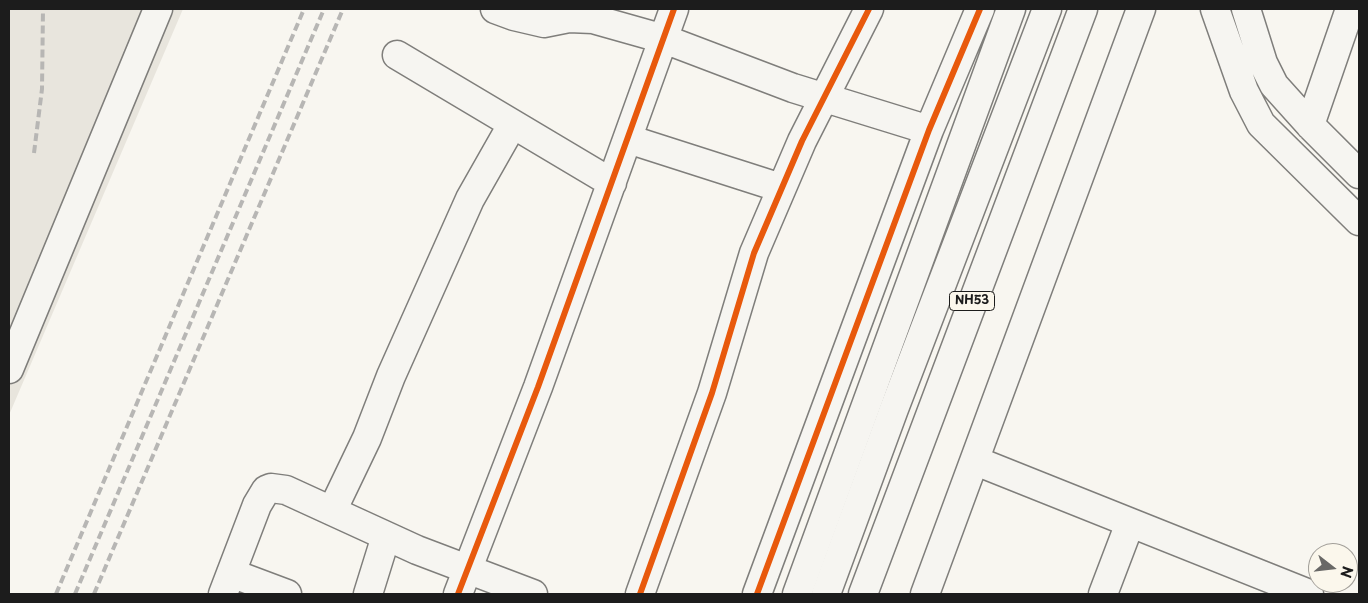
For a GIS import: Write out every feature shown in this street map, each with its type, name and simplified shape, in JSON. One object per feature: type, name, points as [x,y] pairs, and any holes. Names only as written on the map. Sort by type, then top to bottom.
[{"type":"main road","points":[[9,369],[158,9]]},
{"type":"main road","points":[[495,9],[544,23],[571,13],[593,18],[664,38],[793,88],[825,96],[929,130]]},
{"type":"main road","points":[[458,594],[538,387],[674,9]]},
{"type":"main road","points":[[640,594],[712,393],[754,253],[781,188],[869,9]]},
{"type":"main road","points":[[757,594],[929,130],[980,9]]},
{"type":"main road","points":[[797,594],[1012,9]]},
{"type":"main road","name":"NH53","points":[[826,594],[894,408],[1047,9]]},
{"type":"main road","name":"NH53","points":[[863,594],[1083,9]]},
{"type":"main road","points":[[925,594],[976,461],[1141,9]]},
{"type":"main road","points":[[1214,9],[1244,91],[1261,124],[1359,221]]},
{"type":"main road","points":[[1246,9],[1268,75],[1279,91],[1310,125],[1359,174]]},
{"type":"main road","points":[[1310,125],[1350,9]]},
{"type":"main road","points":[[397,55],[612,183]]},
{"type":"main road","points":[[332,511],[367,438],[390,376],[466,208],[512,125]]},
{"type":"main road","points":[[628,139],[781,188]]},
{"type":"main road","points":[[976,461],[1130,523],[1253,584],[1309,594]]},
{"type":"main road","points":[[287,594],[227,584],[257,505],[266,490],[271,488],[286,490],[386,536],[533,594]]},
{"type":"main road","points":[[1103,594],[1130,523]]},
{"type":"main road","points":[[368,594],[386,536]]},
{"type":"shaded area","points":[[9,9],[183,9],[9,415]]},
{"type":"railway","points":[[34,153],[42,89],[43,9]]},
{"type":"railway","points":[[56,594],[304,9]]},
{"type":"railway","points":[[75,594],[324,9]]},
{"type":"railway","points":[[94,594],[343,9]]},
{"type":"cycle path","points":[[458,594],[538,387],[674,9]]},
{"type":"cycle path","points":[[640,594],[712,393],[754,253],[802,141],[869,9]]},
{"type":"cycle path","points":[[757,594],[929,130],[980,9]]}]
